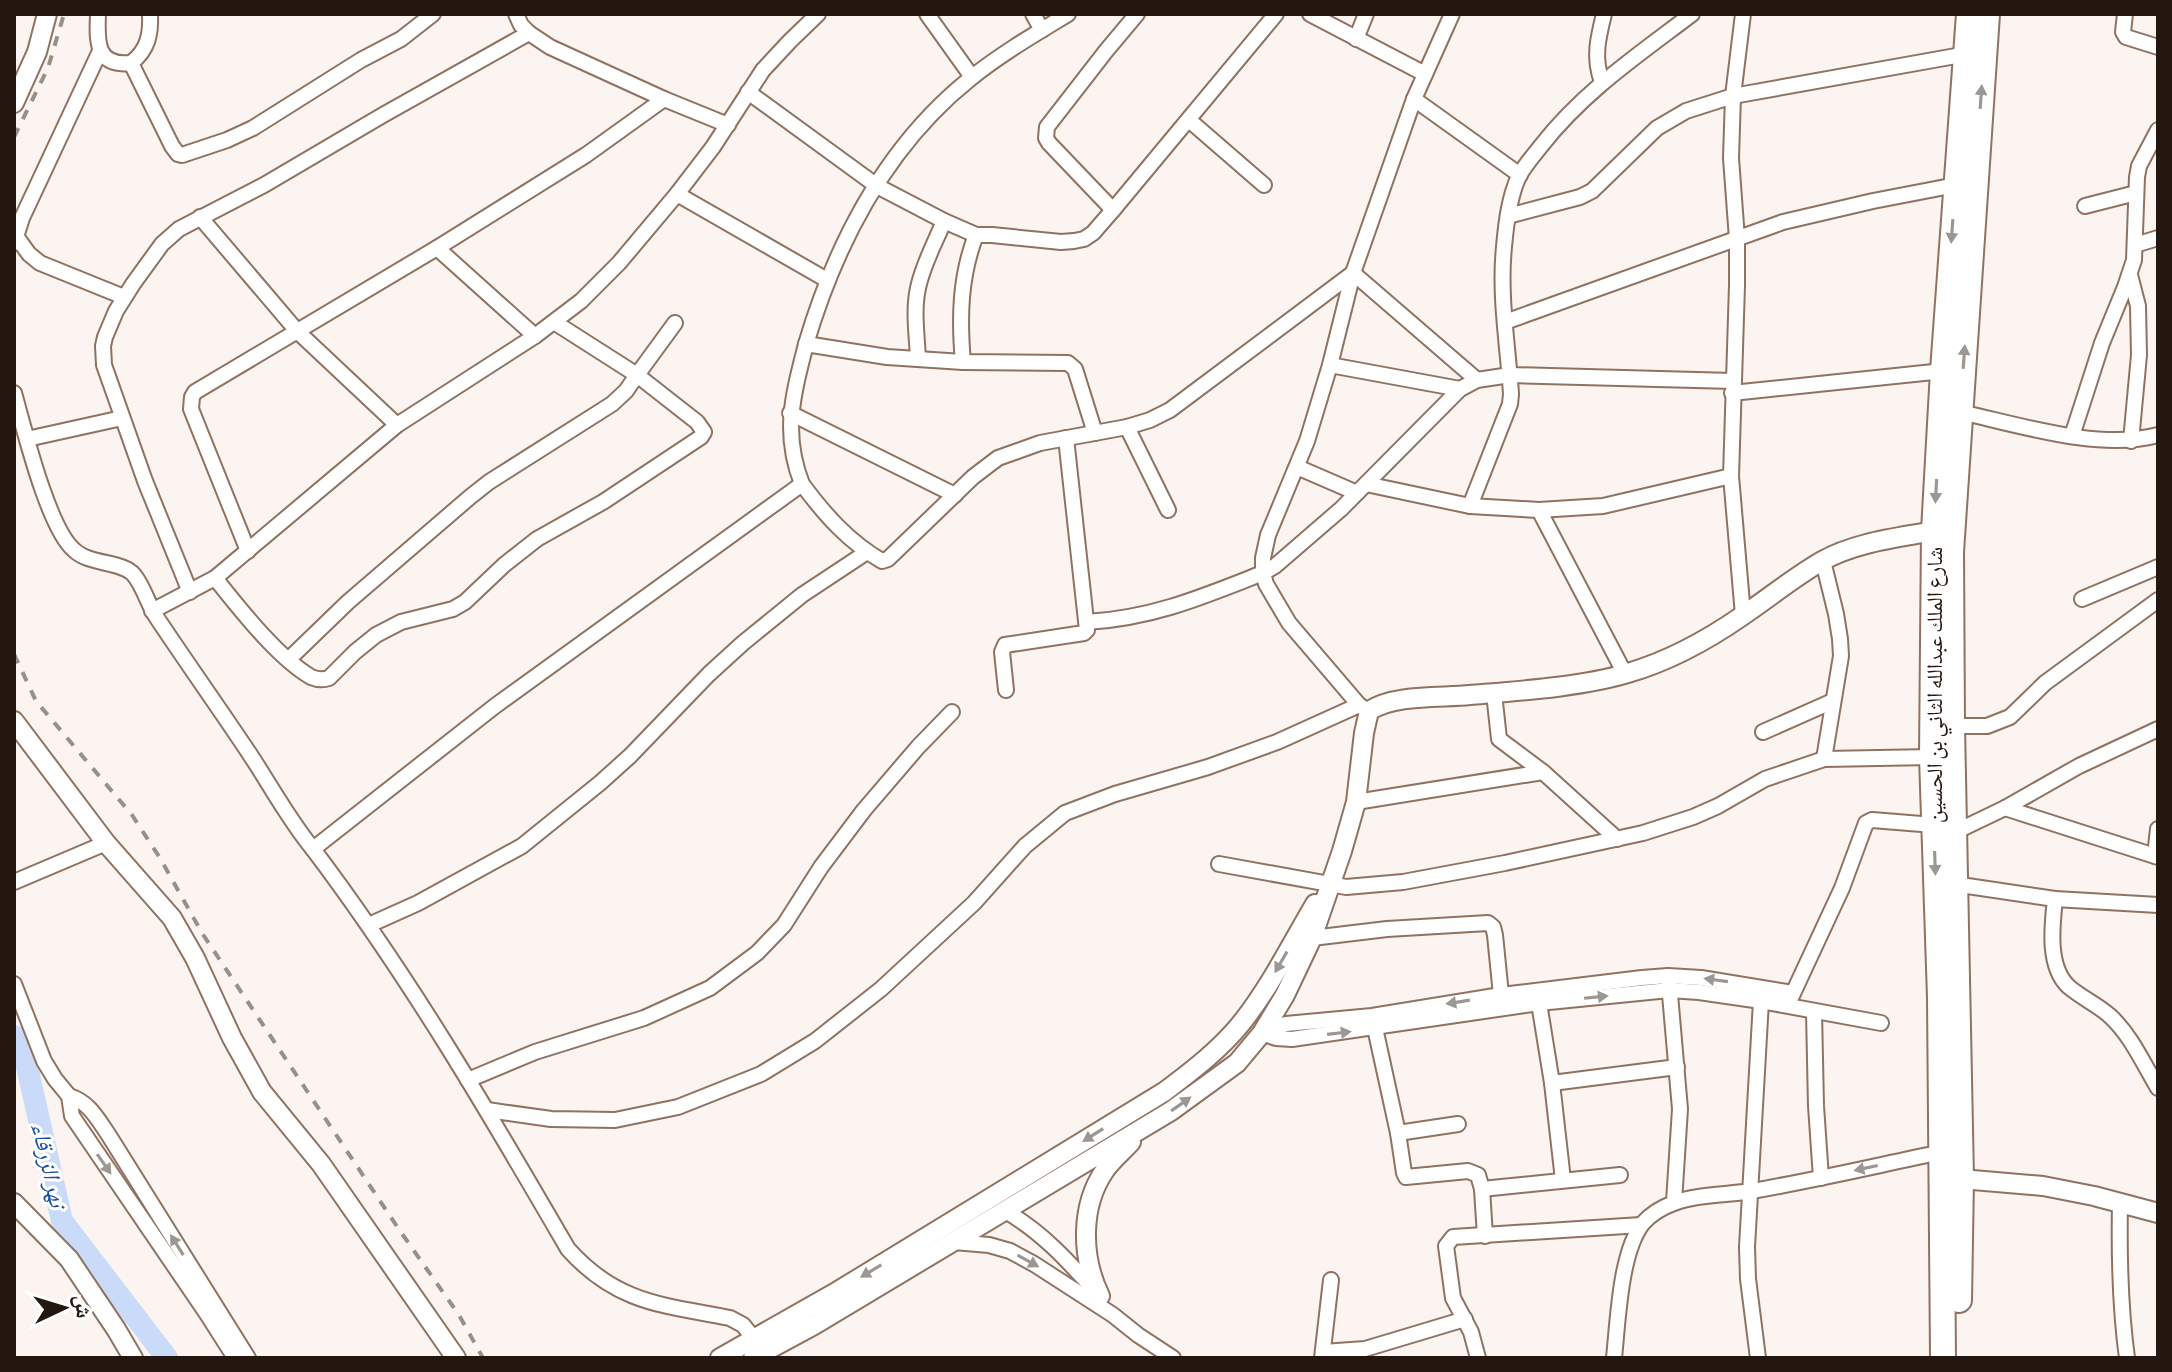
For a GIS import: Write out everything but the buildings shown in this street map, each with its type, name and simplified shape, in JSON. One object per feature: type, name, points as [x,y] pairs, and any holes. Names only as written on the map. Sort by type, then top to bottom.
[{"type":"main road","name":"شارع الملك عبدالله الثاني بن الحسين","points":[[1943,1358],[1940,997],[1944,829],[1952,726],[1951,552],[1960,412],[1969,140],[1969,14]]},
{"type":"main road","name":"شارع الملك عبدالله الثاني بن الحسين","points":[[1958,1358],[1961,1179],[1954,884],[1932,757],[1934,531],[1956,185],[1969,140],[1987,14]]},
{"type":"street","points":[[98,14],[100,51],[121,64],[131,63],[143,52],[149,36],[150,14]]},
{"type":"street","points":[[131,63],[172,146],[178,154],[186,154],[253,128],[361,60],[401,39],[433,14]]},
{"type":"street","points":[[516,14],[529,33],[550,47],[728,125]]},
{"type":"street","points":[[152,611],[215,578],[397,425],[535,336],[581,301],[677,194],[777,54],[818,14]]},
{"type":"street","points":[[927,14],[972,77]]},
{"type":"street","points":[[1033,14],[1042,30]]},
{"type":"street","points":[[1068,14],[972,77],[915,131],[864,205],[827,280],[806,344],[790,413],[794,464],[802,484],[824,514],[867,552],[882,561],[888,559],[973,477],[998,458],[1040,443],[1127,427],[1170,410],[1353,273]]},
{"type":"street","points":[[1113,210],[1049,143],[1045,133],[1055,116],[1137,14]]},
{"type":"street","points":[[748,92],[877,186],[944,221],[976,235],[1074,241],[1093,233],[1276,14]]},
{"type":"street","points":[[1310,14],[1425,74]]},
{"type":"street","points":[[1356,39],[1366,14]]},
{"type":"street","points":[[720,1358],[757,1350],[814,1325],[1146,1126],[1237,1063],[1262,1033],[1285,995],[1304,936],[1330,880],[1356,802],[1364,708],[1289,623],[1271,594],[1263,573],[1263,558],[1268,535],[1318,407],[1353,273],[1414,99],[1452,14]]},
{"type":"street","points":[[1602,82],[1596,55],[1604,14]]},
{"type":"street","points":[[1470,506],[1510,404],[1503,273],[1508,216],[1520,175],[1560,122],[1602,82],[1692,14]]},
{"type":"street","points":[[1743,14],[1733,96],[1731,158],[1737,239],[1731,476],[1743,615]]},
{"type":"street","points":[[2125,14],[2123,32],[2126,37],[2158,47]]},
{"type":"street","points":[[14,103],[37,52],[47,16]]},
{"type":"street","points":[[190,592],[107,380],[103,346],[124,297],[162,244],[179,229],[264,185],[529,33]]},
{"type":"street","points":[[100,51],[15,239],[40,263],[124,297]]},
{"type":"street","points":[[1508,216],[1580,197],[1602,182],[1657,128],[1686,111],[1733,96],[1967,54]]},
{"type":"street","points":[[248,551],[191,409],[192,397],[225,373],[437,248],[586,155],[664,99]]},
{"type":"street","points":[[1414,99],[1520,175]]},
{"type":"street","points":[[1189,120],[1264,185]]},
{"type":"street","points":[[2072,436],[2102,343],[2130,275],[2135,245],[2139,166],[2158,130]]},
{"type":"street","points":[[1505,322],[1809,215],[1956,185]]},
{"type":"street","points":[[2085,206],[2136,193]]},
{"type":"street","points":[[677,194],[827,280]]},
{"type":"street","points":[[200,217],[297,331],[397,425]]},
{"type":"street","points":[[918,359],[918,288],[944,221]]},
{"type":"street","points":[[963,362],[961,333],[965,266],[976,235]]},
{"type":"street","points":[[2135,245],[2158,238]]},
{"type":"street","points":[[437,248],[535,336]]},
{"type":"street","points":[[1353,273],[1477,380]]},
{"type":"street","points":[[2130,275],[2138,306],[2139,355],[2131,441]]},
{"type":"street","points":[[215,578],[257,628],[289,659],[312,677],[324,680],[376,635],[401,622],[453,609],[465,602],[537,539],[603,502],[701,437],[704,432],[697,422],[637,375],[554,322]]},
{"type":"street","points":[[289,659],[348,602],[489,482],[612,404],[626,391],[675,323]]},
{"type":"street","points":[[806,344],[855,353],[918,359],[1068,363],[1075,369],[1095,433]]},
{"type":"street","points":[[1330,365],[1460,389]]},
{"type":"street","points":[[1087,622],[1146,615],[1184,604],[1275,566],[1362,488],[1460,389],[1477,380],[1510,375],[1733,387],[1943,371]]},
{"type":"street","points":[[14,393],[53,516],[67,543],[81,556],[132,573],[152,611],[249,752],[288,817],[369,925],[487,1110],[568,1249],[581,1264],[621,1292],[645,1301],[730,1318],[743,1325],[757,1350]]},
{"type":"street","points":[[1960,412],[2100,440],[2131,441],[2158,435]]},
{"type":"street","points":[[790,413],[955,495]]},
{"type":"street","points":[[27,439],[122,418]]},
{"type":"street","points":[[1127,427],[1168,510]]},
{"type":"street","points":[[1006,690],[1002,652],[1005,645],[1086,633],[1066,438]]},
{"type":"street","points":[[1297,467],[1362,488],[1470,506],[1539,510],[1595,507],[1731,476]]},
{"type":"street","points":[[313,849],[495,706],[802,484]]},
{"type":"street","points":[[1539,510],[1625,674]]},
{"type":"street","points":[[487,1110],[551,1119],[615,1120],[678,1107],[761,1074],[815,1041],[881,989],[974,903],[1025,846],[1065,813],[1104,797],[1208,767],[1387,702],[1494,693],[1625,674],[1680,654],[1823,561],[1853,548],[1934,531]]},
{"type":"street","points":[[369,925],[418,903],[522,846],[630,756],[743,643],[802,595],[867,552]]},
{"type":"street","points":[[1823,561],[1840,639],[1839,670],[1824,759]]},
{"type":"street","points":[[2082,599],[2158,567]]},
{"type":"street","points":[[1952,726],[1987,726],[2010,717],[2045,683],[2158,600]]},
{"type":"street","points":[[1494,693],[1499,739],[1543,772],[1617,839]]},
{"type":"street","points":[[1763,732],[1833,701]]},
{"type":"street","points":[[468,1080],[535,1052],[644,1018],[710,988],[733,971],[776,936],[821,867],[864,810],[952,712]]},
{"type":"street","points":[[14,721],[106,843],[177,926],[247,1068],[262,1092],[321,1164],[456,1358]]},
{"type":"street","points":[[1790,999],[1842,888],[1866,823],[1872,820],[1944,829],[2005,808],[2079,766],[2158,729]]},
{"type":"street","points":[[1219,864],[1330,880],[1353,888],[1403,882],[1617,839],[1693,817],[1765,779],[1824,759],[1932,757]]},
{"type":"street","points":[[1356,802],[1543,772]]},
{"type":"street","points":[[2005,808],[2157,856],[2158,829]]},
{"type":"street","points":[[14,882],[106,843]]},
{"type":"street","points":[[1954,884],[2055,899],[2158,905]]},
{"type":"street","points":[[2055,899],[2053,947],[2058,974],[2069,987],[2111,1017],[2158,1088]]},
{"type":"street","points":[[757,1350],[988,1200],[1164,1092],[1193,1070],[1243,1022],[1304,936],[1488,923],[1495,935],[1501,995]]},
{"type":"street","points":[[1243,1022],[1276,1038],[1292,1039],[1701,978],[1790,999],[1814,1012],[1881,1023]]},
{"type":"street","points":[[1262,1033],[1286,1024],[1372,1016],[1501,995],[1668,983],[1699,992],[1761,1001],[1790,999]]},
{"type":"street","points":[[1668,983],[1680,1131],[1674,1202]]},
{"type":"street","points":[[14,984],[44,1061],[69,1096],[72,1116],[235,1358]]},
{"type":"street","points":[[1758,1358],[1747,1247],[1761,1001]]},
{"type":"street","points":[[1539,1003],[1563,1180]]},
{"type":"street","points":[[1814,1012],[1821,1178]]},
{"type":"street","points":[[1375,1028],[1406,1177],[1468,1171],[1478,1175],[1485,1236]]},
{"type":"street","points":[[1552,1083],[1677,1067]]},
{"type":"street","points":[[69,1096],[87,1104],[96,1117],[248,1358]]},
{"type":"street","points":[[80,1128],[96,1117]]},
{"type":"street","points":[[1398,1133],[1458,1124]]},
{"type":"street","points":[[1113,1315],[1091,1278],[1086,1232],[1094,1192],[1105,1170],[1146,1126]]},
{"type":"street","points":[[1614,1358],[1627,1262],[1641,1225],[1649,1217],[1674,1202],[1821,1178],[1942,1152]]},
{"type":"street","points":[[1482,1189],[1620,1175]]},
{"type":"street","points":[[1961,1179],[2043,1186],[2158,1213]]},
{"type":"street","points":[[988,1200],[1038,1233],[1100,1296]]},
{"type":"street","points":[[14,1203],[69,1259],[133,1358]]},
{"type":"street","points":[[2120,1203],[2121,1294],[2127,1358]]},
{"type":"street","points":[[1478,1358],[1471,1332],[1453,1298],[1446,1246],[1453,1237],[1641,1225]]},
{"type":"street","points":[[954,1242],[989,1245],[1010,1251],[1113,1315],[1173,1358]]},
{"type":"street","points":[[1331,1280],[1322,1355],[1365,1349],[1465,1319]]},
{"type":"waterway","name":"نهر الزرقاء","points":[[14,1036],[23,1049],[62,1221],[167,1358]]},
{"type":"railway","points":[[14,137],[48,68],[64,14]]},
{"type":"railway","points":[[14,654],[36,701],[132,815],[202,933],[459,1315],[483,1358]]}]
